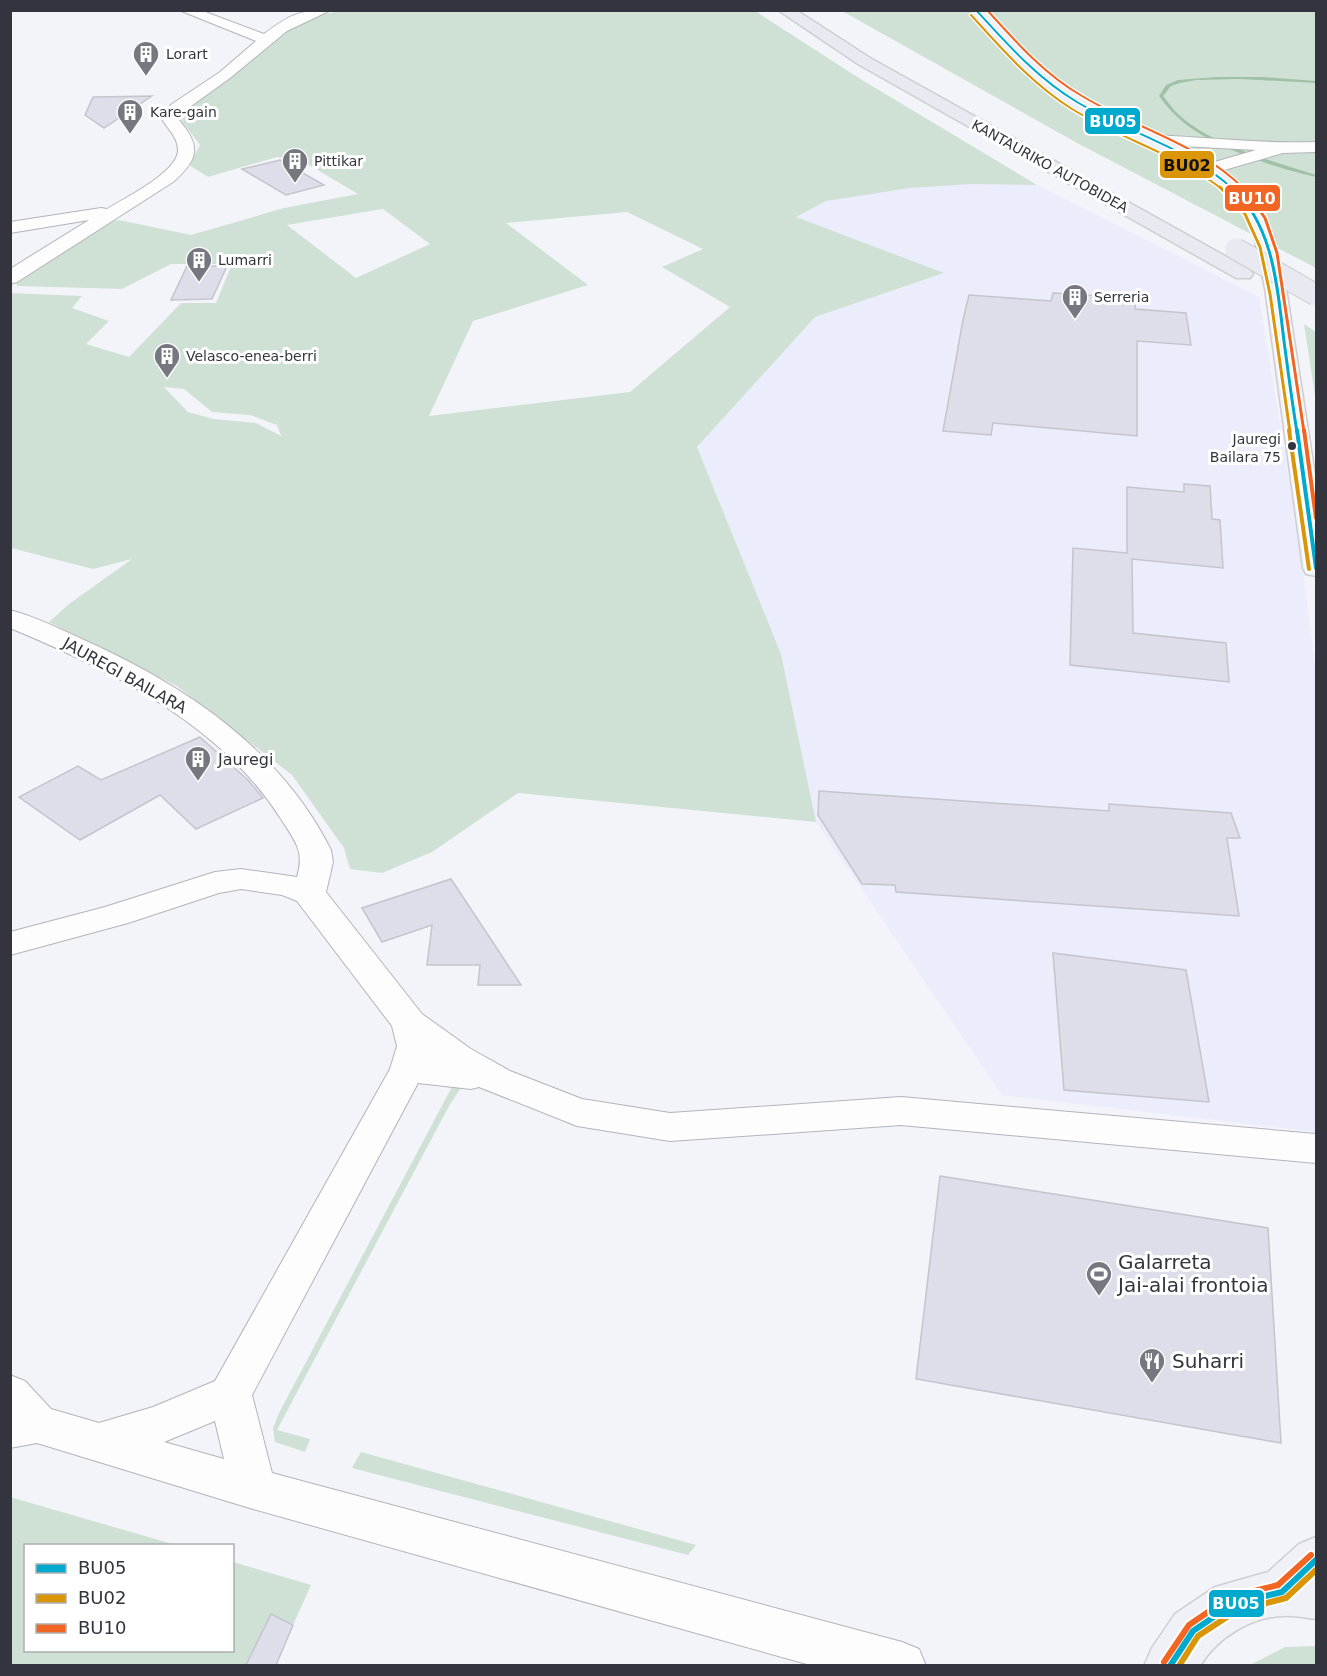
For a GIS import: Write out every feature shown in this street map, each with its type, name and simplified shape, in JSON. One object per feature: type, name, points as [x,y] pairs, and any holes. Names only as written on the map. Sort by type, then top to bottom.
[{"type":"highway","name":"KANTAURIKO AUTOBIDEA","points":[[785,10],[864,61],[1317,317]]},
{"type":"highway","name":"KANTAURIKO AUTOBIDEA","points":[[810,10],[895,63],[1176,216]]},
{"type":"highway","points":[[1216,238],[1317,295]]},
{"type":"main road","points":[[976,10],[1030,67],[1055,89],[1090,110],[1207,170],[1241,197],[1258,220],[1264,235],[1279,309],[1317,568]]},
{"type":"main road","points":[[1170,1665],[1192,1631],[1233,1604],[1305,1582]]},
{"type":"street","points":[[186,10],[266,40]]},
{"type":"street","points":[[10,278],[171,175],[188,149],[187,141],[171,121],[172,113],[226,74],[294,18],[324,10]]},
{"type":"street","points":[[1151,140],[1221,142],[1282,148],[1317,147]]},
{"type":"street","points":[[1207,170],[1282,148]]},
{"type":"street","points":[[10,228],[117,210]]},
{"type":"street","name":"JAUREGI BAILARA","points":[[10,618],[42,630],[139,679],[205,721],[263,770],[291,804],[317,856],[309,893]]},
{"type":"street","points":[[10,944],[224,881],[241,879],[287,885],[309,893],[409,1050],[471,1076],[478,1065],[577,1112],[670,1127],[901,1111],[1317,1149]]},
{"type":"street","points":[[97,1443],[160,1424],[230,1394],[409,1050]]},
{"type":"street","points":[[230,1394],[253,1488]]},
{"type":"street","points":[[19,1416],[97,1443],[253,1488],[902,1665]]},
{"type":"shaded area","points":[[972,184],[1037,185],[1259,297],[1297,528],[1316,672],[1316,1132],[1002,1095],[816,822],[781,654],[697,447],[815,317],[943,274],[795,217],[826,201],[910,188]]},
{"type":"green space","points":[[341,11],[755,11],[862,80],[1037,185],[972,184],[910,188],[826,201],[796,217],[944,273],[815,317],[697,447],[781,654],[816,822],[518,793],[432,852],[382,873],[350,869],[344,848],[292,775],[177,686],[49,622],[69,604],[132,559],[93,569],[11,548],[10,293],[82,296],[72,308],[109,321],[86,344],[129,357],[181,303],[216,303],[232,264],[171,264],[122,289],[17,286],[16,280],[99,225],[119,220],[191,235],[284,208],[358,194],[299,159],[277,157],[208,177],[189,165],[200,145],[179,117],[185,109],[230,78],[287,30],[305,18]],"holes":[[[383,209],[430,244],[356,278],[287,225]],[[627,212],[703,249],[662,267],[730,307],[630,392],[429,416],[473,321],[588,285],[506,223]],[[164,387],[184,389],[212,412],[250,415],[277,425],[281,436],[256,423],[214,419],[188,412]]]},
{"type":"green space","points":[[842,11],[1316,11],[1316,268],[1079,144]]},
{"type":"green space","points":[[1304,324],[1316,332],[1316,402]]},
{"type":"green space","points":[[454,1083],[464,1083],[449,1106],[277,1430],[310,1439],[305,1452],[275,1442],[273,1428],[279,1413]]},
{"type":"green space","points":[[361,1452],[696,1545],[688,1555],[352,1468]]},
{"type":"green space","points":[[10,1497],[173,1544],[24,1544],[24,1652],[234,1652],[234,1562],[311,1585],[293,1625],[271,1614],[246,1665],[11,1665]]},
{"type":"green space","points":[[1316,1646],[1316,1665],[1250,1665],[1285,1647]]},
{"type":"building","points":[[152,96],[104,128],[85,115],[93,97]]},
{"type":"building","points":[[280,160],[324,185],[286,195],[242,169]]},
{"type":"building","name":"Lumarri","points":[[187,266],[227,266],[212,299],[171,300]]},
{"type":"building","points":[[1053,293],[1136,298],[1135,309],[1186,313],[1191,345],[1137,341],[1137,436],[993,423],[991,435],[943,431],[969,295],[1051,301]]},
{"type":"building","points":[[1184,484],[1210,486],[1212,519],[1220,520],[1223,568],[1132,559],[1133,633],[1226,643],[1229,682],[1070,665],[1073,548],[1127,553],[1127,487],[1184,492]]},
{"type":"building","points":[[200,737],[248,780],[263,798],[196,829],[160,795],[80,840],[19,797],[78,766],[101,780]]},
{"type":"building","points":[[819,791],[1109,811],[1109,804],[1231,813],[1240,838],[1227,838],[1239,916],[896,892],[895,885],[862,884],[818,815]]},
{"type":"building","points":[[451,879],[521,985],[478,985],[480,965],[427,965],[432,925],[382,942],[362,908]]},
{"type":"building","points":[[1053,953],[1186,970],[1209,1102],[1064,1090]]},
{"type":"building","name":"Galarreta Jai-alai frontoia","points":[[940,1176],[1268,1228],[1281,1443],[916,1379]]},
{"type":"building","points":[[271,1614],[293,1625],[276,1665],[246,1665]]},
{"type":"waterway","points":[[1316,82],[1240,78],[1196,79],[1169,85],[1161,96],[1173,112],[1210,137],[1253,156],[1316,176]]},
{"type":"transit line","name":"BU05","points":[[976,10],[1023,60],[1062,93],[1096,113],[1174,150],[1211,171],[1228,184],[1255,215],[1271,258],[1277,291],[1316,568]]},
{"type":"transit line","name":"BU10","points":[[987,10],[1031,57],[1055,78],[1081,96],[1178,143],[1216,165],[1239,183],[1258,206],[1273,239],[1283,282],[1316,518]]},
{"type":"transit line","name":"BU02","points":[[971,15],[994,41],[1045,90],[1093,120],[1188,165],[1232,198],[1249,220],[1260,247],[1270,294],[1309,569]]},
{"type":"transit line","name":"BU10","points":[[1164,1662],[1189,1625],[1230,1597],[1278,1585],[1311,1555]]},
{"type":"transit line","name":"BU05","points":[[1170,1666],[1193,1631],[1233,1604],[1282,1592],[1316,1560]]},
{"type":"transit line","name":"BU02","points":[[1179,1666],[1198,1636],[1236,1611],[1286,1598],[1316,1570]]},
{"type":"place","name":"Lorart","points":[[146,77]]},
{"type":"place","name":"Kare-gain","points":[[130,135]]},
{"type":"place","name":"Pittikar","points":[[295,184]]},
{"type":"place","name":"Lumarri","points":[[199,283]]},
{"type":"place","name":"Serreria","points":[[1075,320]]},
{"type":"place","name":"Velasco-enea-berri","points":[[167,379]]},
{"type":"place","name":"Jauregi Bailara 75","points":[[1292,446]]},
{"type":"place","name":"Jauregi","points":[[198,782]]},
{"type":"place","name":"Galarreta Jai-alai frontoia","points":[[1099,1297]]},
{"type":"place","name":"Suharri","points":[[1152,1384]]}]
